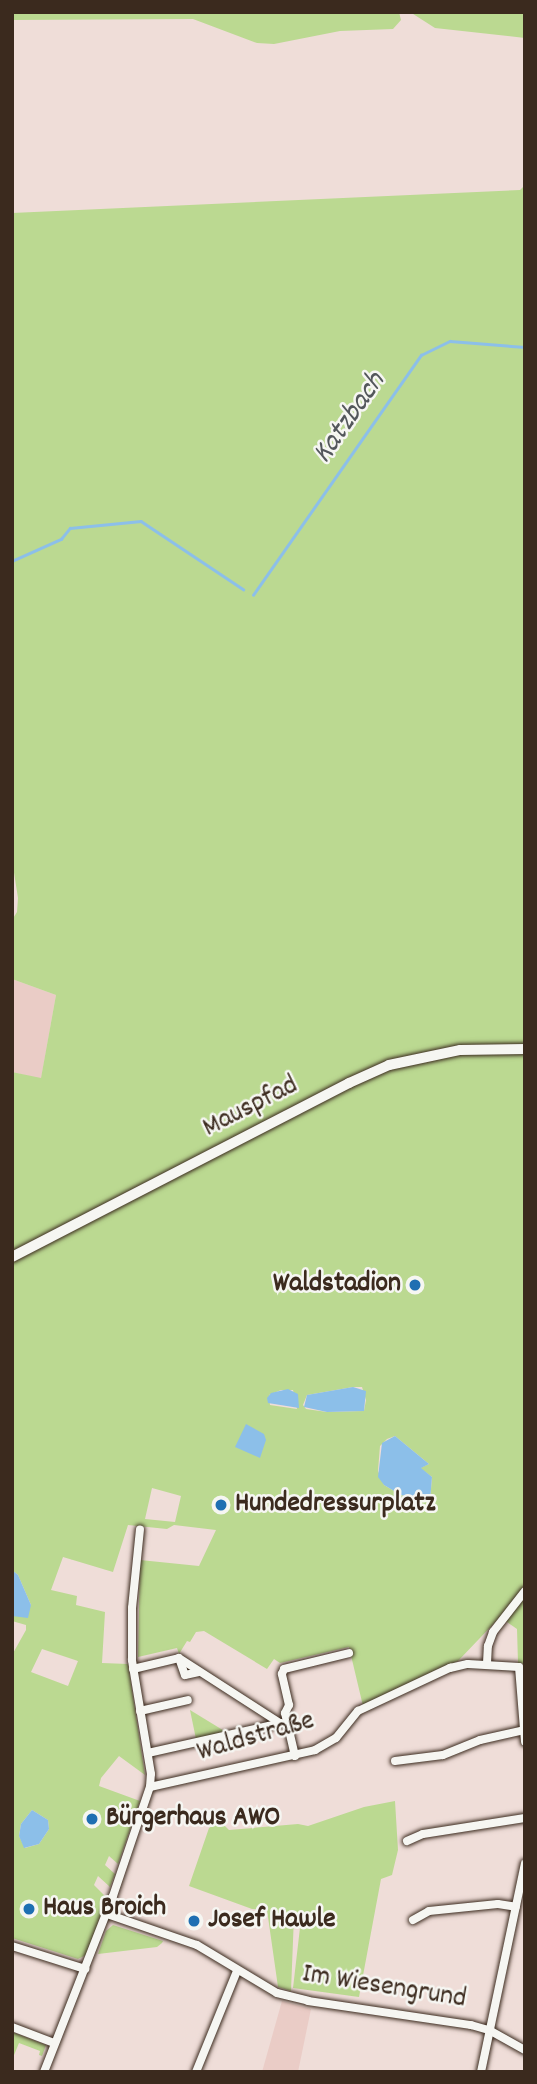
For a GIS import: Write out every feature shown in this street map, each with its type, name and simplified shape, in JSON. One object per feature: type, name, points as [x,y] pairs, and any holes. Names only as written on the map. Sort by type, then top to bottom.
[{"type":"street","name":"Mauspfad","points":[[12,1257],[349,1083],[389,1065],[460,1051],[525,1049]]},
{"type":"street","points":[[44,2072],[107,1914],[150,1787],[148,1753],[133,1669],[132,1608],[140,1529]]},
{"type":"street","points":[[488,1663],[488,1646],[493,1632],[525,1591]]},
{"type":"street","points":[[295,1756],[283,1722],[289,1704],[282,1674],[284,1669],[349,1653]]},
{"type":"street","points":[[133,1669],[179,1658],[185,1675],[199,1672],[283,1722]]},
{"type":"street","name":"Waldstraße","points":[[150,1787],[295,1756],[328,1744],[358,1711],[450,1668],[488,1663],[519,1667],[524,1730]]},
{"type":"street","points":[[140,1711],[188,1700]]},
{"type":"street","points":[[148,1753],[283,1722]]},
{"type":"street","points":[[395,1761],[443,1755],[480,1740],[524,1730],[525,1742]]},
{"type":"street","points":[[407,1842],[423,1834],[525,1818]]},
{"type":"street","points":[[481,2072],[525,1864]]},
{"type":"street","points":[[413,1920],[429,1911],[498,1904],[516,1907]]},
{"type":"street","name":"Im Wiesengrund","points":[[107,1914],[197,1945],[276,1993],[489,2030],[525,2050]]},
{"type":"street","points":[[12,1946],[85,1969]]},
{"type":"street","points":[[196,2072],[237,1971]]},
{"type":"street","points":[[12,2027],[54,2042]]},
{"type":"shaded area","points":[[12,979],[56,995],[41,1079],[12,1072]]},
{"type":"shaded area","points":[[282,2001],[311,2009],[298,2072],[262,2072]]},
{"type":"green space","points":[[12,12],[399,12],[401,20],[393,29],[340,31],[274,44],[257,43],[193,19],[12,20]]},
{"type":"green space","points":[[410,12],[525,12],[525,38],[435,28]]},
{"type":"green space","points":[[525,185],[525,1664],[518,1663],[517,1629],[500,1617],[458,1661],[363,1706],[349,1647],[280,1663],[274,1659],[267,1669],[204,1631],[196,1632],[179,1654],[177,1648],[138,1657],[140,1560],[199,1566],[216,1530],[174,1525],[167,1529],[128,1525],[113,1572],[63,1557],[51,1590],[77,1596],[76,1605],[105,1612],[102,1663],[128,1664],[145,1775],[119,1756],[101,1778],[99,1786],[140,1801],[118,1864],[109,1856],[105,1865],[115,1874],[110,1887],[98,1876],[94,1885],[107,1898],[86,1955],[78,1959],[12,1938],[12,1655],[26,1630],[26,1625],[12,1621],[12,1616],[31,1605],[18,1575],[12,1570],[12,1072],[41,1078],[56,995],[12,979],[12,920],[17,912],[18,898],[12,860],[12,213],[520,190]],"holes":[[[353,1387],[362,1387],[366,1400],[364,1411],[327,1412],[306,1409],[303,1405],[307,1395]],[[281,1390],[293,1390],[297,1409],[270,1405],[269,1395]],[[395,1436],[429,1464],[420,1468],[432,1477],[430,1501],[401,1495],[384,1485],[378,1471],[380,1446]],[[152,1488],[181,1496],[175,1522],[145,1519]],[[42,1649],[78,1661],[68,1686],[31,1672]],[[32,1810],[48,1820],[49,1829],[39,1844],[25,1848],[19,1836],[21,1824]]]},
{"type":"green space","points":[[190,1710],[226,1732],[196,1739]]},
{"type":"green space","points":[[395,1801],[398,1850],[392,1875],[381,1879],[359,1997],[293,1988],[301,1919],[294,1916],[291,1991],[278,1987],[267,1910],[252,1909],[189,1886],[209,1828],[220,1821],[229,1830],[298,1824],[308,1826],[364,1807]]},
{"type":"green space","points":[[113,1925],[163,1941],[157,1947],[98,1954],[106,1931]]},
{"type":"green space","points":[[12,2032],[46,2045],[42,2056],[39,2055],[40,2051],[19,2043],[12,2060]]},
{"type":"water","points":[[353,1387],[366,1391],[364,1411],[327,1412],[304,1407],[307,1395]]},
{"type":"water","points":[[288,1389],[298,1394],[299,1408],[268,1403],[267,1398],[271,1393]]},
{"type":"water","points":[[246,1424],[264,1434],[266,1440],[260,1458],[235,1447]]},
{"type":"water","points":[[395,1436],[429,1464],[421,1468],[432,1477],[430,1501],[401,1495],[384,1485],[378,1477],[382,1443]]},
{"type":"water","points":[[12,1570],[18,1575],[31,1605],[28,1618],[12,1616]]},
{"type":"water","points":[[32,1810],[48,1820],[49,1829],[39,1844],[24,1848],[19,1836],[21,1824]]},
{"type":"waterway","name":"Katzbach","points":[[253,595],[421,355],[450,341],[525,347]]},
{"type":"waterway","name":"Katzbach","points":[[12,561],[61,539],[70,528],[141,521],[243,589]]},
{"type":"place","name":"Waldstadion","points":[[415,1285]]},
{"type":"place","name":"Hundedressurplatz","points":[[221,1505]]},
{"type":"place","name":"Bürgerhaus AWO","points":[[92,1819]]},
{"type":"place","name":"Haus Broich","points":[[29,1909]]},
{"type":"place","name":"Josef Hawle","points":[[194,1921]]}]
